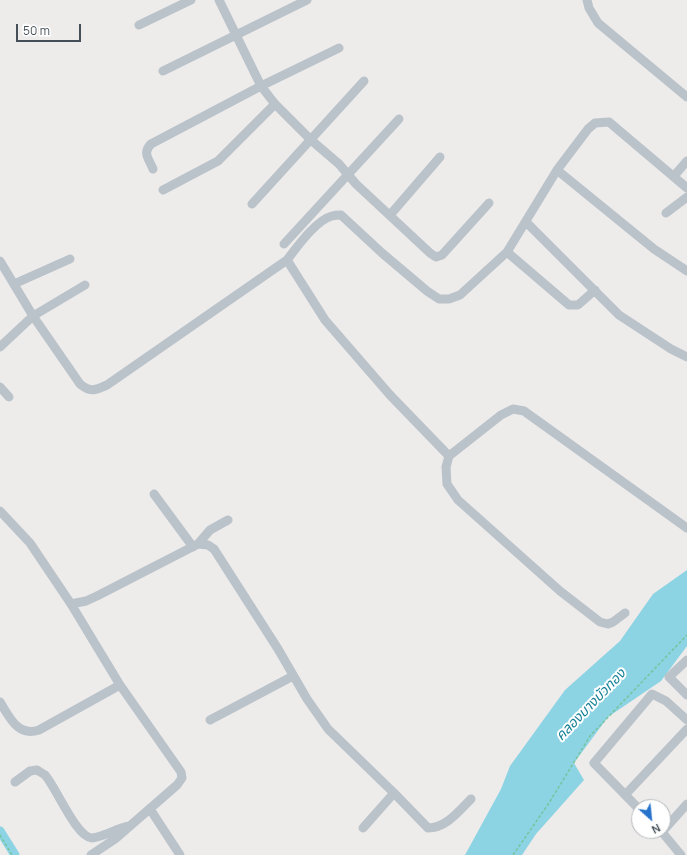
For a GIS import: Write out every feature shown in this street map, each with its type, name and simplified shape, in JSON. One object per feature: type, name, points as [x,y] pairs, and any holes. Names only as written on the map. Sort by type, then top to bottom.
[{"type":"street","points":[[139,25],[190,0]]},
{"type":"street","points":[[219,0],[262,86],[275,104],[311,140],[339,164],[348,175],[430,254],[436,257],[442,255],[489,203]]},
{"type":"street","points":[[163,71],[307,0]]},
{"type":"street","points":[[587,0],[589,8],[598,23],[687,97]]},
{"type":"street","points":[[153,169],[146,152],[146,148],[151,144],[339,48]]},
{"type":"street","points":[[252,204],[364,81]]},
{"type":"street","points":[[163,190],[218,161],[275,104]]},
{"type":"street","points":[[284,244],[399,120]]},
{"type":"street","points":[[0,261],[33,316],[80,384],[86,389],[95,390],[107,385],[287,260],[320,222],[331,216],[341,215],[382,253],[439,299],[449,299],[460,295],[507,252],[557,170],[588,129],[595,123],[609,122],[687,188]]},
{"type":"street","points":[[390,215],[440,157]]},
{"type":"street","points":[[674,176],[687,161]]},
{"type":"street","points":[[557,170],[654,248],[687,271]]},
{"type":"street","points":[[666,213],[687,197]]},
{"type":"street","points":[[526,222],[620,315],[671,349],[687,357]]},
{"type":"street","points":[[507,252],[569,305],[578,305],[595,290]]},
{"type":"street","points":[[14,284],[70,259]]},
{"type":"street","points":[[287,260],[325,320],[390,395],[449,456]]},
{"type":"street","points":[[0,346],[33,316],[85,285]]},
{"type":"street","points":[[0,387],[9,397]]},
{"type":"street","points":[[625,613],[608,624],[600,622],[543,576],[458,500],[447,484],[446,467],[449,456],[501,415],[513,409],[524,411],[687,528]]},
{"type":"street","points":[[154,494],[195,545]]},
{"type":"street","points":[[0,511],[30,543],[71,604],[120,685],[181,772],[182,778],[177,785],[115,840],[91,855]]},
{"type":"street","points":[[71,604],[86,601],[97,596],[195,545],[210,530],[228,520]]},
{"type":"street","points":[[195,545],[208,545],[218,554],[278,649],[307,699],[328,729],[428,828],[435,828],[445,823],[471,799]]},
{"type":"street","points":[[687,660],[669,676],[687,695]]},
{"type":"street","points":[[210,720],[293,676]]},
{"type":"street","points":[[0,702],[16,726],[22,731],[31,733],[120,685]]},
{"type":"street","points":[[631,801],[594,762],[652,694],[666,701],[687,720]]},
{"type":"street","points":[[625,795],[687,729]]},
{"type":"street","points":[[15,782],[30,771],[37,770],[45,776],[76,825],[85,836],[90,838],[98,837],[121,827],[131,826]]},
{"type":"street","points":[[363,828],[394,793]]},
{"type":"street","points":[[671,821],[687,804]]},
{"type":"street","points":[[150,809],[180,855]]},
{"type":"street","points":[[667,839],[680,855]]},
{"type":"path","points":[[513,855],[549,803],[590,736],[687,635]]},
{"type":"path","points":[[0,835],[12,855]]},
{"type":"water","name":"คลองบางบัวทอง","points":[[687,570],[687,646],[661,681],[608,717],[574,763],[584,780],[536,834],[522,855],[465,855],[501,789],[510,766],[565,690],[620,641],[653,594]]},
{"type":"waterway","points":[[0,831],[15,855]]}]
